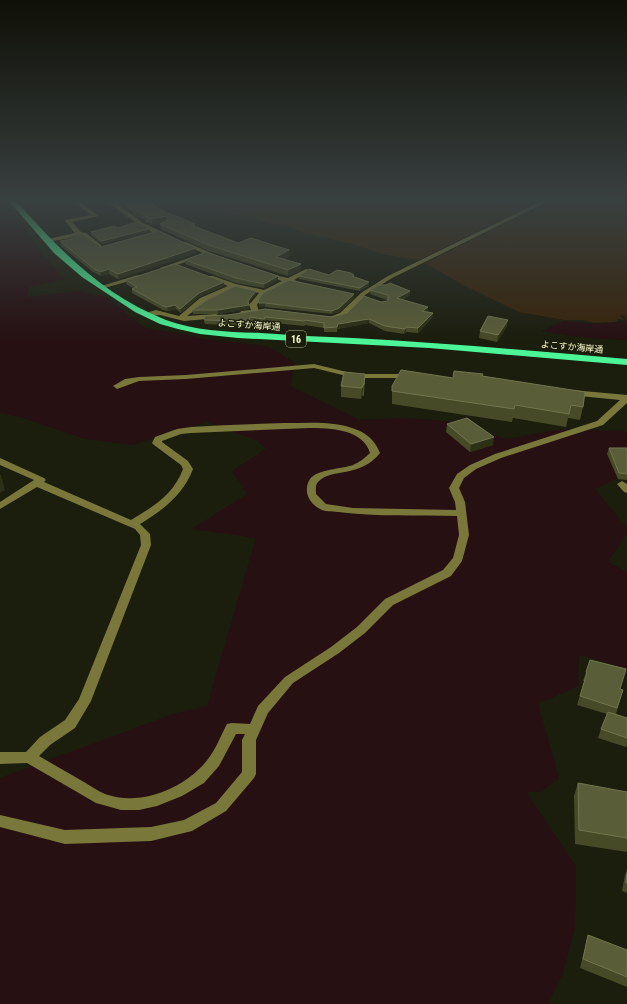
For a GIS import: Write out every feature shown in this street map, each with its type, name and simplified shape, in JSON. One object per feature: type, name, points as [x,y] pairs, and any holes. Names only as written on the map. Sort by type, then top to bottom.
[{"type":"highway","name":"よこすか海岸通","points":[[54,247],[69,263],[101,287],[146,314],[173,325],[208,332],[283,338],[429,345],[627,362]]},
{"type":"street","points":[[194,247],[221,258]]},
{"type":"street","points":[[325,317],[332,318],[343,315],[390,277],[452,247]]},
{"type":"street","points":[[158,269],[206,253]]},
{"type":"street","points":[[176,264],[183,267]]},
{"type":"street","points":[[257,270],[306,285]]},
{"type":"street","points":[[255,312],[253,305],[260,295],[306,271]]},
{"type":"street","points":[[101,287],[147,274]]},
{"type":"street","points":[[205,275],[234,286],[264,292]]},
{"type":"street","points":[[180,318],[217,293],[234,286]]},
{"type":"street","points":[[350,294],[365,297]]},
{"type":"street","points":[[146,314],[154,311],[160,311],[180,318],[230,315],[265,310]]},
{"type":"street","points":[[117,386],[128,381],[140,379],[186,377],[314,366],[324,367],[341,374],[355,376],[420,377]]},
{"type":"street","points":[[562,392],[624,403]]},
{"type":"street","points":[[0,821],[65,838],[151,834],[187,826],[221,807],[248,774],[249,740],[263,710],[289,680],[335,650],[361,630],[389,602],[447,573],[458,559],[464,535],[460,502],[454,488],[460,476],[473,466],[600,423],[624,403]]},
{"type":"street","points":[[132,524],[154,511],[175,492],[186,475],[188,469],[185,462],[157,443],[158,440],[180,431],[298,425],[328,426],[343,429],[357,433],[374,446],[375,453],[366,462],[356,467],[326,474],[315,479],[311,486],[311,494],[323,507],[353,512],[461,514]]},
{"type":"street","points":[[0,461],[41,480],[0,506]]},
{"type":"street","points":[[29,757],[45,741],[70,724],[85,701],[146,545],[146,534],[139,527],[37,483]]},
{"type":"street","points":[[0,758],[29,757],[101,799],[121,804],[139,804],[157,800],[177,792],[199,779],[214,762],[232,728],[254,730]]},
{"type":"shaded area","points":[[0,247],[37,247],[64,279],[29,287],[27,297],[79,291],[106,297],[145,328],[184,334],[203,339],[269,347],[295,363],[290,386],[360,420],[405,418],[446,421],[506,439],[564,429],[627,431],[627,474],[595,489],[627,528],[627,533],[608,562],[627,572],[627,669],[581,655],[579,657],[578,686],[538,704],[559,778],[541,792],[526,792],[576,866],[575,928],[563,973],[548,1004],[0,1004],[0,778],[173,714],[207,706],[256,538],[192,529],[247,494],[232,471],[266,449],[258,441],[207,422],[132,445],[85,439],[20,417],[0,413]]},
{"type":"shaded area","points":[[362,247],[446,247],[419,260],[386,255]]},
{"type":"shaded area","points":[[458,247],[627,247],[627,319],[623,315],[620,316],[625,320],[618,319],[616,322],[594,323],[583,320],[564,320],[519,312],[463,285],[425,263]]},
{"type":"shaded area","points":[[564,321],[595,324],[627,321],[627,340],[563,335],[542,331]]},
{"type":"building","points":[[67,247],[196,248],[118,274],[109,269],[100,272]]},
{"type":"building","points":[[214,247],[279,247],[289,250],[276,257],[301,264],[288,270]]},
{"type":"building","points":[[206,252],[278,276],[264,284],[236,278],[185,260]]},
{"type":"building","points":[[175,264],[224,282],[199,293],[180,309],[175,305],[167,307],[163,306],[132,289],[137,287],[126,280]]},
{"type":"building","points":[[309,269],[329,275],[337,270],[351,273],[354,275],[352,276],[369,282],[360,288],[299,276]]},
{"type":"building","points":[[289,280],[354,294],[339,308],[332,311],[259,303],[258,301],[263,293]]},
{"type":"building","points":[[390,283],[410,291],[397,298],[428,307],[422,311],[433,313],[418,328],[406,327],[405,329],[385,326],[369,319],[338,324],[337,327],[324,328],[324,323],[305,320],[265,317],[264,319],[250,317],[249,321],[205,320],[204,316],[228,315],[265,309],[332,317],[347,313],[364,296],[381,302],[388,301],[388,295],[370,290],[378,285],[386,285]]},
{"type":"building","points":[[235,286],[256,291],[248,301],[249,305],[218,310],[192,310],[207,300]]},
{"type":"building","points":[[488,316],[508,320],[498,335],[480,331]]},
{"type":"building","points":[[401,370],[453,378],[454,371],[483,374],[482,376],[585,392],[583,407],[571,405],[569,414],[515,405],[514,409],[392,391],[392,386]]},
{"type":"building","points":[[344,372],[365,374],[364,385],[362,388],[341,386]]},
{"type":"building","points":[[467,418],[494,437],[471,444],[447,424]]},
{"type":"building","points":[[609,448],[627,448],[627,474],[619,473]]},
{"type":"building","points":[[590,660],[626,669],[620,689],[623,690],[617,708],[580,696]]},
{"type":"building","points":[[608,712],[627,718],[627,738],[601,729]]},
{"type":"building","points":[[578,783],[627,792],[627,838],[579,830]]},
{"type":"building","points":[[588,935],[627,950],[627,977],[583,959]]}]
